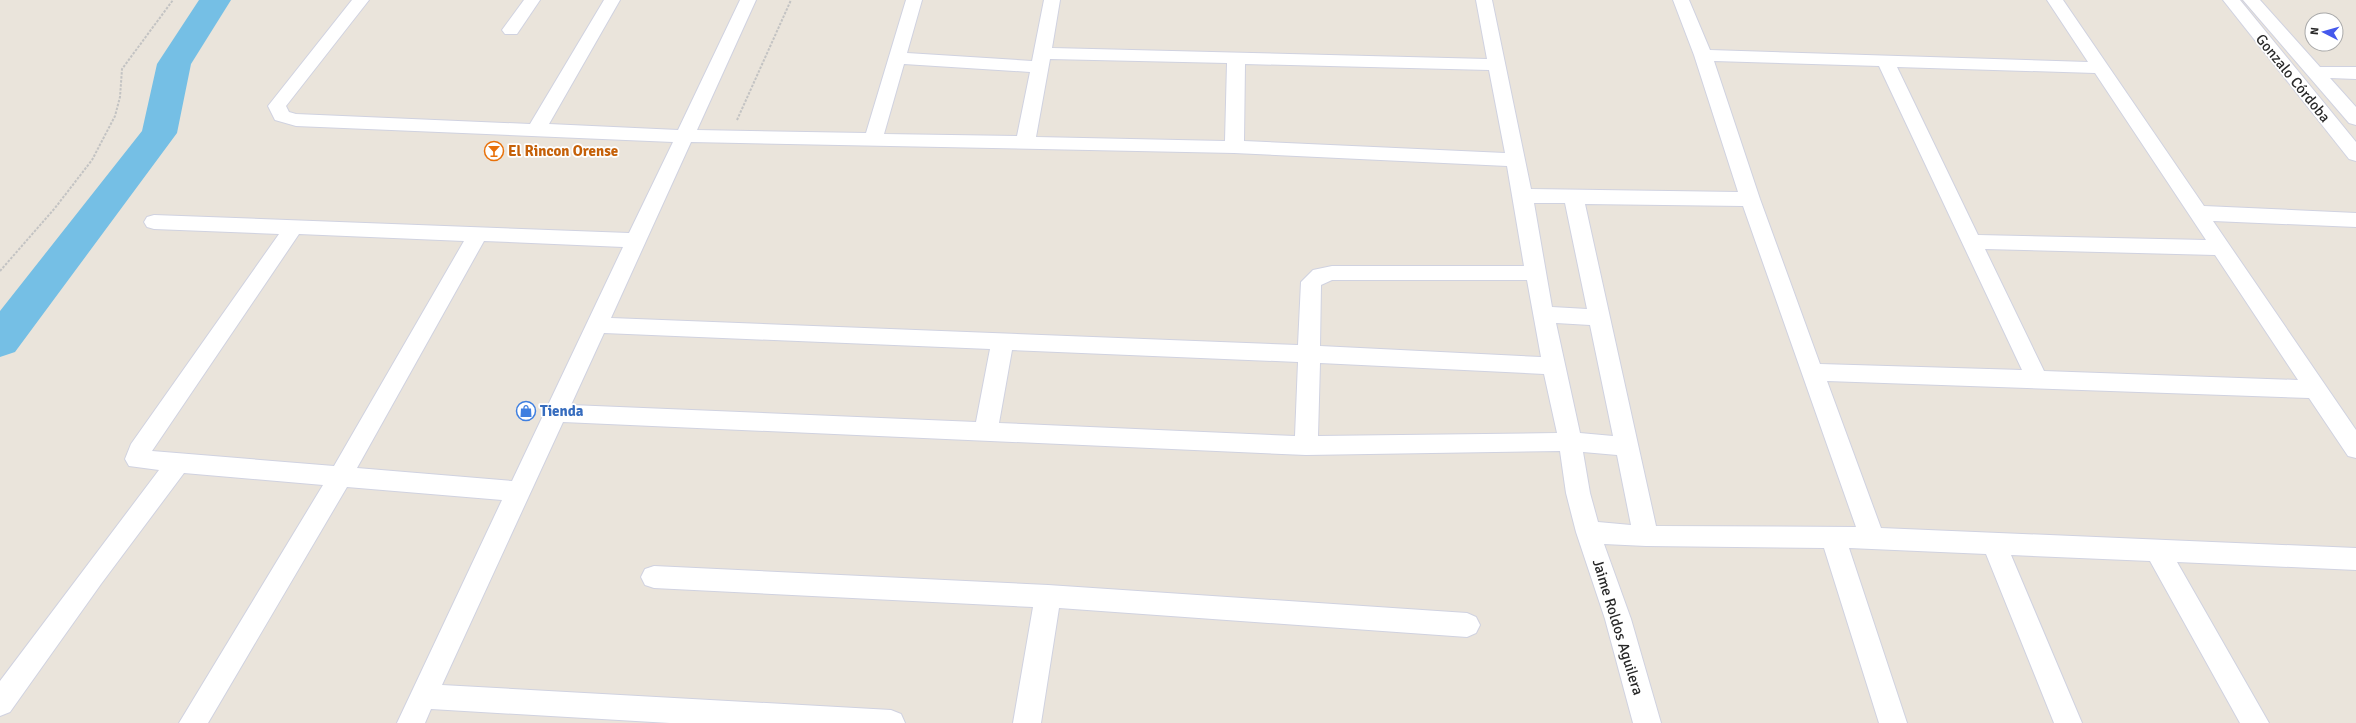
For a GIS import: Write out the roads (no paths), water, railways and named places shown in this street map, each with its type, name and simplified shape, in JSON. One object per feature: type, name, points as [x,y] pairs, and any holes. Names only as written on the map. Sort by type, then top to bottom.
[{"type":"street","points":[[361,0],[277,106],[282,116],[296,120],[684,136],[1234,147],[1515,160]]},
{"type":"street","points":[[511,30],[532,0]]},
{"type":"street","points":[[536,130],[612,0]]},
{"type":"street","points":[[411,723],[748,0]]},
{"type":"street","points":[[873,140],[914,0]]},
{"type":"street","points":[[1025,143],[1052,0]]},
{"type":"street","name":"Jaime Roldos Aguilera","points":[[1484,0],[1523,196],[1543,315],[1570,442],[1578,493],[1588,532],[1618,620],[1647,723]]},
{"type":"street","points":[[1681,0],[1703,55],[1750,199],[1814,372],[1872,538]]},
{"type":"street","points":[[2055,0],[2356,449]]},
{"type":"street","name":"Gonzalo Córdoba","points":[[2231,0],[2356,155]]},
{"type":"street","name":"Gonzalo Córdoba","points":[[2251,0],[2356,119]]},
{"type":"street","points":[[1703,55],[2100,68]]},
{"type":"street","points":[[897,58],[1041,60],[1236,58],[1497,66]]},
{"type":"street","points":[[1234,147],[1236,58]]},
{"type":"street","points":[[1885,60],[2037,379]]},
{"type":"street","points":[[2316,72],[2356,73]]},
{"type":"street","points":[[1523,196],[1750,199]]},
{"type":"street","points":[[1574,197],[1646,536]]},
{"type":"street","points":[[2198,213],[2356,220]]},
{"type":"street","points":[[154,222],[636,240]]},
{"type":"street","points":[[294,227],[137,455],[137,459],[519,492]]},
{"type":"street","points":[[193,723],[340,476],[478,234]]},
{"type":"street","points":[[1972,242],[2221,248]]},
{"type":"street","points":[[1306,446],[1311,282],[1320,275],[1332,273],[1536,273]]},
{"type":"street","points":[[1543,315],[1599,317]]},
{"type":"street","points":[[596,325],[1002,343],[1308,352],[1553,366]]},
{"type":"street","points":[[986,432],[1002,343]]},
{"type":"street","points":[[1814,372],[2315,389]]},
{"type":"street","points":[[555,413],[1306,446],[1570,442],[1627,446]]},
{"type":"street","points":[[0,703],[92,576],[178,463]]},
{"type":"street","points":[[1588,532],[1646,536],[1832,537],[1994,543],[2157,550],[2353,564]]},
{"type":"street","points":[[1832,537],[1893,723]]},
{"type":"street","points":[[1994,543],[2068,723]]},
{"type":"street","points":[[2157,550],[2255,723]]},
{"type":"street","points":[[654,577],[1048,596],[1467,625]]},
{"type":"street","points":[[1027,723],[1048,596]]},
{"type":"street","points":[[423,696],[677,717],[891,723]]},
{"type":"waterway","points":[[0,341],[159,133],[174,64],[215,0]]},
{"type":"place","name":"El Rincon Orense","points":[[494,151]]},
{"type":"place","name":"Tienda","points":[[526,411]]}]
